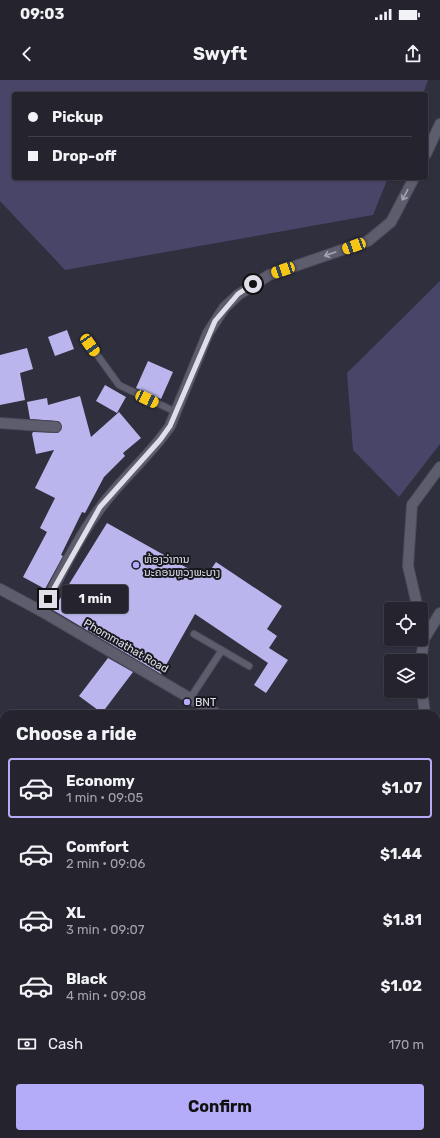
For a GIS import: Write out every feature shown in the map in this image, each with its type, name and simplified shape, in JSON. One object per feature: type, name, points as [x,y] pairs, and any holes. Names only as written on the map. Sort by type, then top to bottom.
[{"type":"street","points":[[428,150],[440,124]]},
{"type":"street","points":[[42,611],[73,552],[100,507],[160,440],[176,412],[215,321],[238,294],[269,275],[368,240],[384,229],[396,212],[413,180]]},
{"type":"street","points":[[0,424],[56,427]]},
{"type":"street","points":[[416,602],[408,566],[412,505],[440,467]]},
{"type":"street","name":"Phommathat Road","points":[[0,589],[42,611],[211,710]]},
{"type":"street","points":[[428,632],[440,613]]},
{"type":"street","points":[[423,698],[424,710]]},
{"type":"lane","points":[[90,345],[118,385],[176,412]]},
{"type":"lane","points":[[194,634],[249,666]]},
{"type":"lane","points":[[191,697],[222,650]]},
{"type":"shaded area","points":[[0,80],[428,80],[424,92],[12,92],[12,180],[387,180],[373,215],[65,270],[0,201]]},
{"type":"shaded area","points":[[440,281],[440,444],[399,497],[353,450],[347,373]]},
{"type":"building","points":[[67,330],[74,349],[55,356],[48,337]]},
{"type":"building","points":[[27,348],[33,369],[20,373],[25,400],[0,405],[0,355]]},
{"type":"building","points":[[148,361],[173,372],[161,399],[136,388]]},
{"type":"building","points":[[105,385],[126,397],[117,413],[96,401]]},
{"type":"building","points":[[80,396],[91,437],[119,412],[141,438],[123,453],[125,456],[104,477],[85,513],[82,512],[61,555],[63,556],[45,589],[23,577],[47,532],[40,528],[55,498],[35,488],[54,450],[36,454],[32,434],[33,432],[58,433],[62,427],[60,422],[57,421],[30,419],[27,402],[47,398],[48,405]]},
{"type":"building","points":[[107,523],[205,578],[216,562],[282,606],[267,629],[277,636],[269,648],[288,660],[266,693],[254,685],[268,663],[195,614],[161,674],[53,610]]},
{"type":"building","points":[[108,658],[133,672],[104,710],[98,710],[79,696]]},
{"type":"place","name":"ຫ້ອງວ່າການ ນະຄອນຫຼວງພະບາງ","points":[[136,565]]},
{"type":"place","name":"BNT","points":[[187,702]]},
{"type":"route","points":[[48,599],[73,552],[100,507],[160,440],[170,426],[208,333],[215,321],[224,308],[238,294],[253,284]]}]
